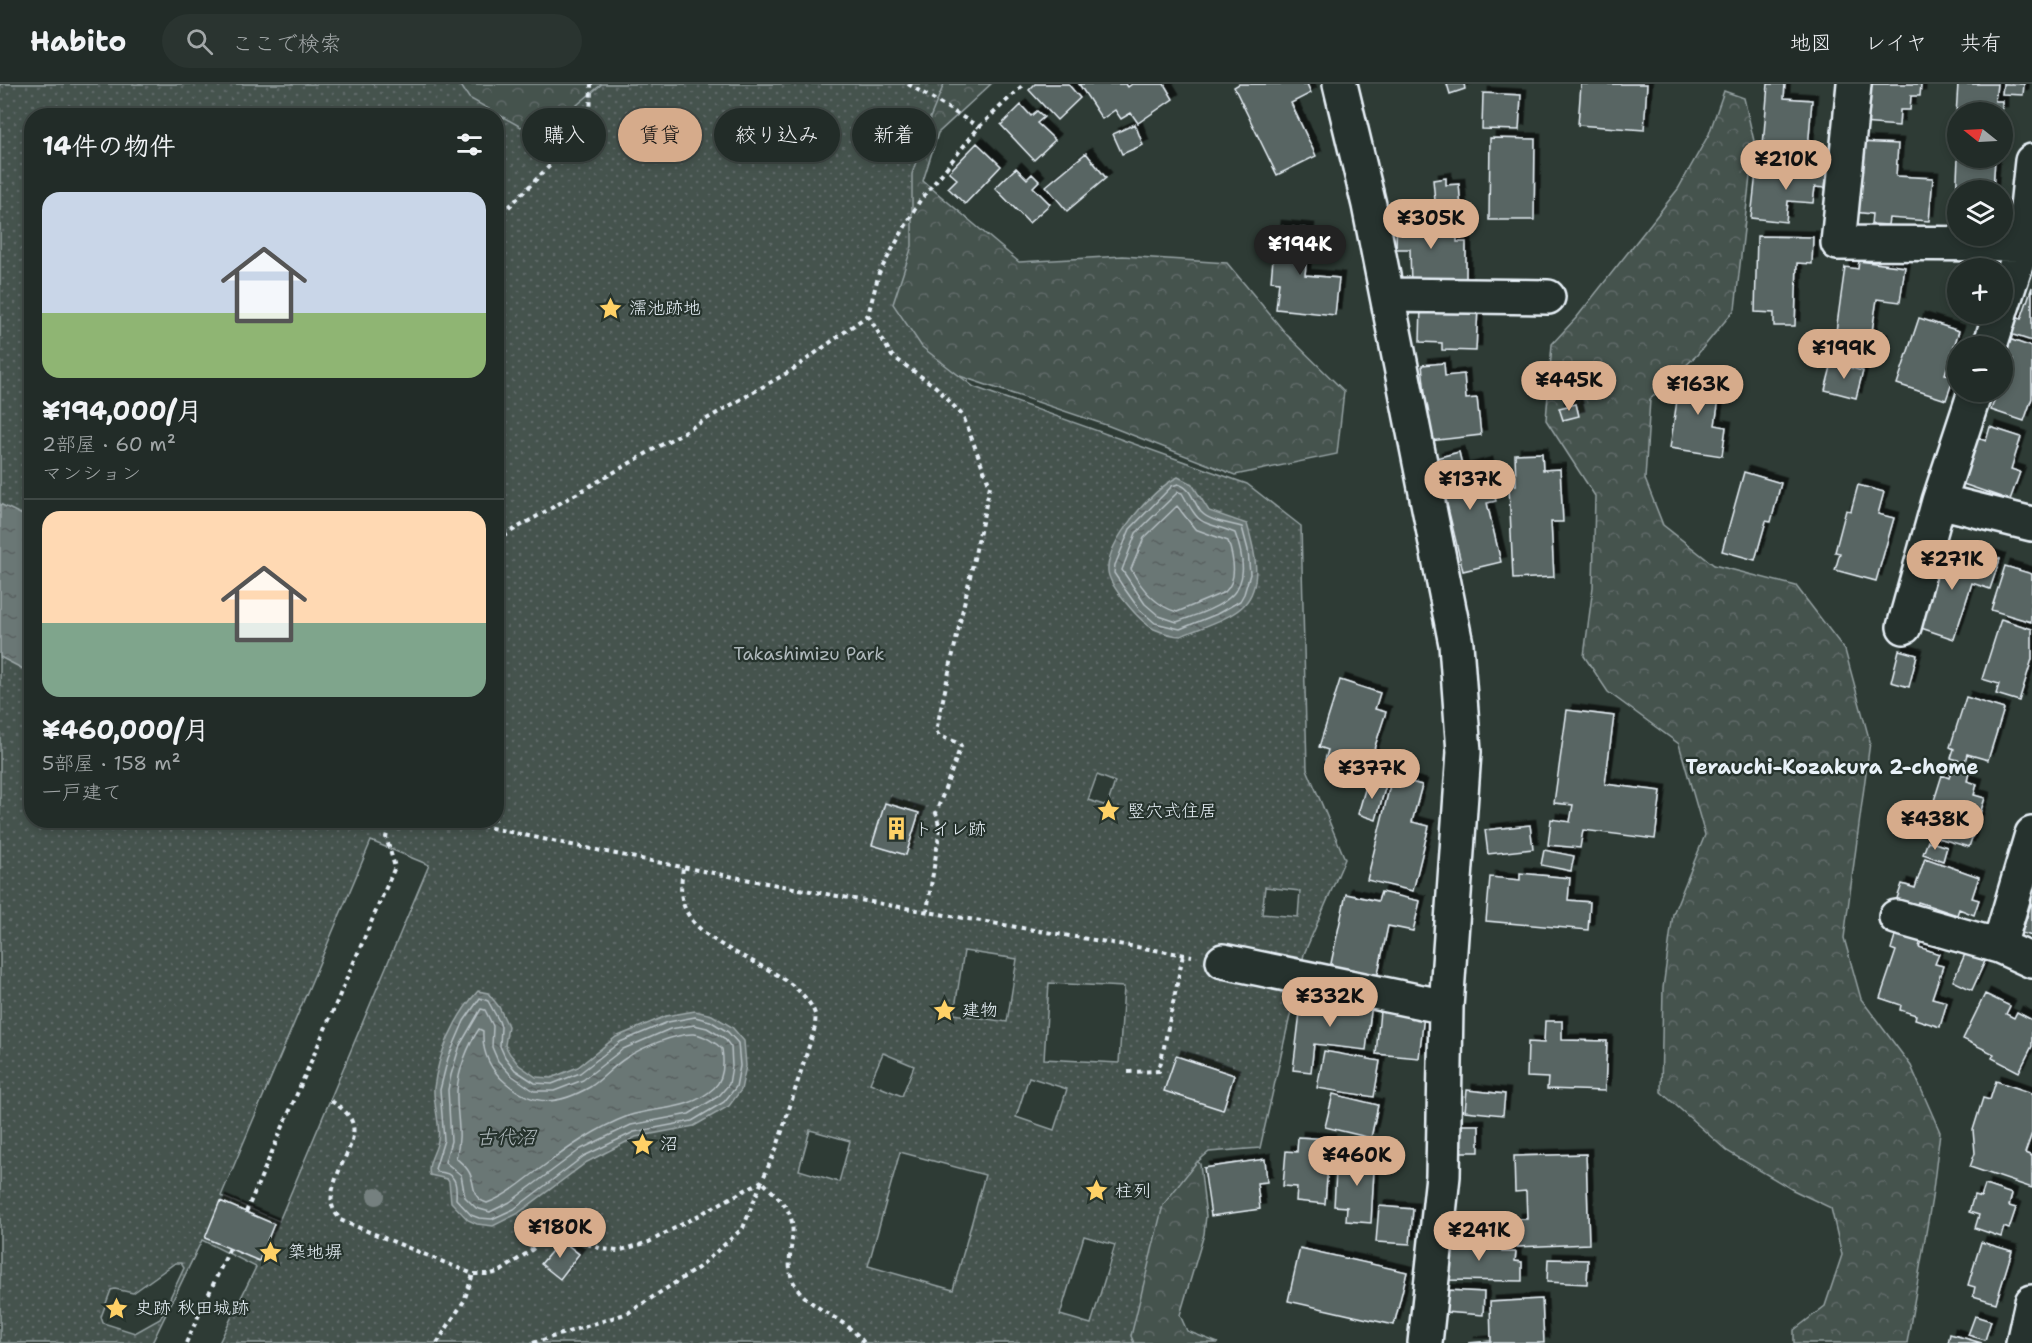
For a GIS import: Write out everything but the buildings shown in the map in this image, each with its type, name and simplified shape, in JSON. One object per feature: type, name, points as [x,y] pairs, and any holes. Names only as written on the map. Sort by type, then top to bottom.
[{"type":"street","points":[[1340,84],[1370,205],[1456,644],[1464,752],[1446,1006],[1443,1176],[1425,1343]]},
{"type":"street","points":[[1854,84],[1838,243],[2027,245]]},
{"type":"street","points":[[2013,280],[2027,245],[2032,161]]},
{"type":"street","points":[[1388,295],[1548,297]]},
{"type":"street","points":[[1904,627],[1940,501],[1972,402]]},
{"type":"street","points":[[1940,501],[2032,524]]},
{"type":"street","points":[[1999,946],[2032,834]]},
{"type":"street","points":[[1896,917],[1999,946],[2032,962]]},
{"type":"street","points":[[1223,961],[1446,1006]]},
{"type":"street","points":[[2023,1343],[2032,1302]]},
{"type":"path","points":[[504,212],[590,125],[591,84]]},
{"type":"path","points":[[908,84],[979,126]]},
{"type":"path","points":[[504,536],[792,370],[868,315],[879,273],[919,202],[979,126],[1024,84]]},
{"type":"path","points":[[868,315],[892,356],[936,387],[963,416],[990,486],[936,731],[939,736],[959,743],[961,746],[936,813],[940,829],[927,911]]},
{"type":"path","points":[[246,1212],[395,867],[386,837],[389,828]]},
{"type":"path","points":[[494,828],[683,867],[1223,961]]},
{"type":"path","points":[[532,1343],[628,1313],[698,1268],[743,1228],[777,1147],[815,1027],[815,1014],[807,1000],[788,980],[704,933],[689,915],[682,901],[683,867]]},
{"type":"path","points":[[1128,1072],[1159,1071],[1184,954]]},
{"type":"path","points":[[331,1101],[344,1109],[353,1119],[354,1133],[331,1194],[332,1207],[340,1220],[473,1274],[491,1274],[501,1271],[553,1235],[561,1235],[602,1249],[618,1251],[649,1242],[762,1181]]},
{"type":"path","points":[[762,1181],[791,1216],[793,1232],[789,1264],[793,1282],[805,1297],[854,1329],[864,1343]]},
{"type":"path","points":[[186,1343],[230,1248]]},
{"type":"path","points":[[437,1343],[464,1300],[473,1274]]},
{"type":"green space","points":[[0,84],[991,84],[938,133],[936,139],[936,108],[852,108],[852,162],[929,162],[923,181],[1019,262],[1123,256],[1227,263],[1287,335],[1344,391],[1337,454],[1235,475],[1109,426],[882,350],[572,162],[606,162],[606,108],[522,108],[522,132],[504,121],[504,108],[24,108]]},
{"type":"green space","name":"Takashimizu Park","points":[[0,84],[460,84],[469,98],[487,108],[24,108],[24,828],[504,828],[504,118],[522,127],[522,162],[606,162],[606,108],[573,108],[602,84],[944,84],[934,108],[852,108],[852,162],[916,162],[912,174],[912,246],[893,304],[922,347],[974,387],[1247,484],[1301,526],[1307,769],[1345,859],[1304,954],[1260,1148],[1209,1152],[1196,1163],[1163,1205],[1131,1336],[1134,1343],[219,1343],[256,1267],[202,1240],[152,1343],[0,1343]],"holes":[[[1097,775],[1115,782],[1107,806],[1088,800]],[[371,841],[429,865],[279,1221],[221,1196]],[[1265,887],[1300,891],[1298,917],[1262,914]],[[964,951],[1017,959],[1007,1022],[954,1014]],[[1049,983],[1124,987],[1119,1063],[1044,1059]],[[883,1053],[914,1066],[902,1096],[870,1083]],[[1029,1077],[1067,1089],[1054,1130],[1016,1117]],[[810,1130],[850,1141],[839,1182],[799,1170]],[[900,1152],[985,1175],[953,1290],[868,1266]],[[1084,1236],[1115,1245],[1091,1324],[1060,1315]],[[175,1263],[181,1263],[184,1268],[160,1319],[135,1333],[103,1323],[101,1317],[111,1290],[133,1293]]]},
{"type":"green space","points":[[1724,91],[1744,98],[1754,141],[1735,309],[1697,355],[1650,399],[1645,479],[1663,525],[1714,565],[1796,586],[1845,650],[1870,742],[1844,938],[1861,999],[1911,1066],[1940,1132],[1932,1198],[1907,1343],[1794,1343],[1794,1330],[1825,1306],[1842,1255],[1831,1208],[1793,1190],[1727,1151],[1661,1092],[1663,988],[1673,914],[1705,835],[1679,744],[1608,692],[1584,656],[1593,587],[1595,496],[1546,420],[1552,344],[1577,317],[1678,189],[1709,134]]},
{"type":"green space","points":[[1193,1156],[1200,1164],[1206,1216],[1204,1234],[1180,1315],[1187,1331],[1218,1343],[1089,1343],[1124,1223]]},
{"type":"water","points":[[1178,477],[1192,484],[1209,511],[1247,524],[1256,566],[1254,587],[1244,605],[1223,619],[1181,636],[1154,629],[1141,619],[1119,594],[1108,571],[1109,559],[1114,546],[1132,518],[1167,483]]},
{"type":"water","points":[[0,504],[24,516],[24,669],[0,657]]},
{"type":"water","name":"古代沼","points":[[478,991],[488,993],[499,1007],[508,1026],[505,1045],[510,1054],[519,1065],[536,1077],[551,1078],[578,1067],[616,1037],[666,1016],[695,1011],[712,1015],[732,1027],[744,1041],[746,1066],[741,1090],[729,1106],[694,1126],[636,1137],[587,1162],[517,1214],[493,1226],[477,1224],[468,1220],[451,1202],[447,1179],[430,1175],[429,1171],[439,1134],[434,1088],[439,1062],[455,1024]]},
{"type":"place","name":"濡池跡地","points":[[611,308]]},
{"type":"place","name":"竪穴式住居","points":[[1109,811]]},
{"type":"place","name":"トイレ跡","points":[[896,829]]},
{"type":"place","name":"建物","points":[[944,1010]]},
{"type":"place","name":"沼","points":[[642,1144]]},
{"type":"place","name":"柱列","points":[[1097,1191]]},
{"type":"place","name":"築地塀","points":[[270,1252]]},
{"type":"place","name":"史跡 秋田城跡","points":[[117,1308]]},
{"type":"district","name":"Terauchi-Kozakura 2-chome","points":[[1832,767]]}]
